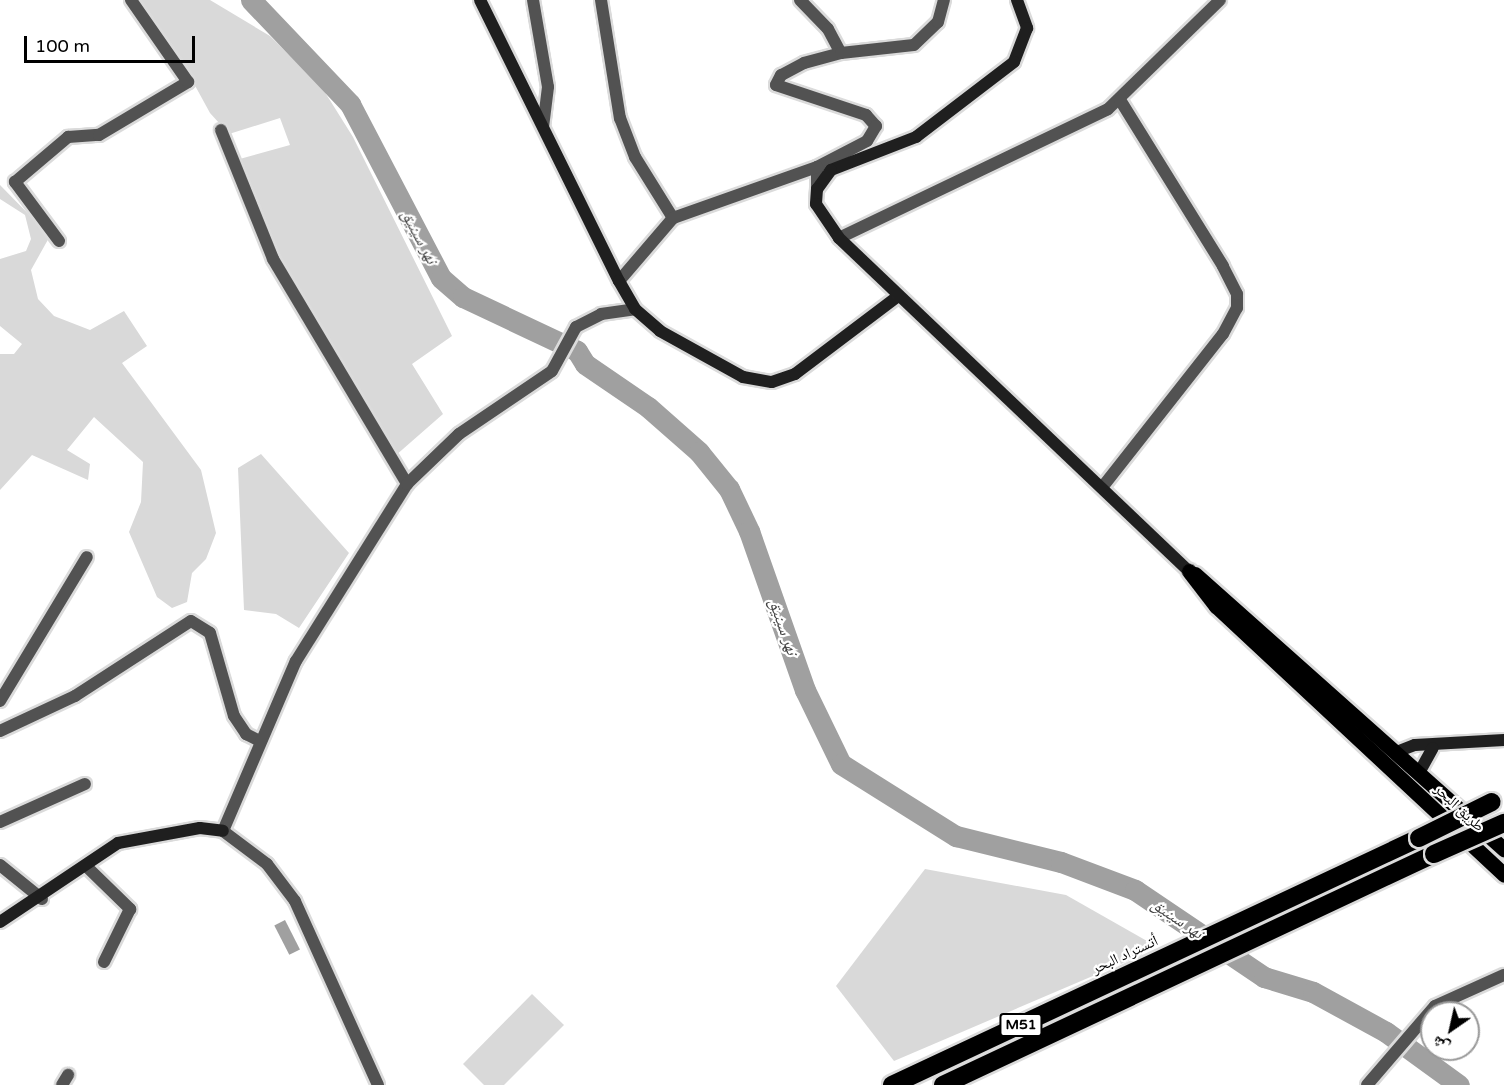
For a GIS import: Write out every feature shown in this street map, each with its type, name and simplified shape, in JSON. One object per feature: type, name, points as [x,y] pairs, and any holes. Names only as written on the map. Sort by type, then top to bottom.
[{"type":"highway","name":"أتستراد البحر","points":[[892,1085],[1498,799]]},
{"type":"highway","name":"M51","points":[[944,1085],[1504,823]]},
{"type":"main road","points":[[1190,571],[1399,752],[1504,849]]},
{"type":"main road","name":"طريق البحر","points":[[1190,571],[1216,606],[1504,875]]},
{"type":"main road","points":[[1389,768],[1399,752]]},
{"type":"main road","points":[[1406,783],[1420,771]]},
{"type":"street","points":[[58,241],[15,182],[68,137],[99,135],[188,82],[131,0]]},
{"type":"street","points":[[480,0],[635,309],[704,358],[764,382],[795,374],[898,296]]},
{"type":"street","points":[[533,0],[548,87],[543,127]]},
{"type":"street","points":[[601,0],[620,118],[635,157],[673,218]]},
{"type":"street","points":[[800,0],[828,29],[841,53]]},
{"type":"street","points":[[619,281],[673,218],[817,167],[871,138],[874,121],[776,82],[804,63],[841,53],[914,45],[939,22],[944,0]]},
{"type":"street","points":[[817,189],[840,165],[931,127],[1014,62],[1027,28],[1017,0]]},
{"type":"street","points":[[839,238],[1029,150],[1120,100],[1221,0]]},
{"type":"street","points":[[1104,485],[1223,334],[1237,308],[1237,294],[1223,266],[1120,100]]},
{"type":"street","points":[[220,130],[273,259],[407,484]]},
{"type":"street","points":[[817,167],[818,211],[839,238],[898,296],[1104,485],[1190,571]]},
{"type":"street","points":[[223,831],[296,662],[407,484],[459,434],[552,371],[570,333],[587,320],[635,309]]},
{"type":"street","points":[[0,701],[87,557]]},
{"type":"street","points":[[0,731],[36,718],[173,629],[196,621],[213,638],[240,728],[260,741]]},
{"type":"street","points":[[1399,752],[1415,745],[1433,748],[1504,740]]},
{"type":"street","points":[[1420,771],[1433,748]]},
{"type":"street","points":[[0,822],[73,794],[85,784]]},
{"type":"street","points":[[0,922],[42,898],[86,866],[131,838],[200,828],[223,831],[267,864],[295,901],[378,1085]]},
{"type":"street","points":[[0,865],[42,898]]},
{"type":"street","points":[[86,866],[130,909],[104,962]]},
{"type":"street","points":[[1368,1085],[1441,1001],[1504,975]]},
{"type":"shaded area","points":[[136,0],[210,0],[270,36],[321,86],[353,137],[452,336],[412,364],[443,414],[395,456],[281,264],[236,160],[290,145],[280,118],[229,134],[210,113],[175,49]]},
{"type":"shaded area","points":[[0,185],[50,236],[31,270],[38,299],[54,316],[90,330],[124,311],[147,346],[122,363],[201,470],[216,533],[206,559],[192,573],[187,602],[172,608],[157,597],[129,532],[141,502],[143,462],[94,417],[67,450],[90,464],[88,480],[32,455],[0,490],[0,354],[14,354],[22,344],[0,326],[0,259],[26,251],[31,239],[25,215],[0,199]]},
{"type":"shaded area","points":[[261,454],[349,553],[299,628],[276,614],[244,610],[238,468]]},
{"type":"shaded area","points":[[925,869],[1066,895],[1147,941],[1142,955],[894,1061],[836,986]]},
{"type":"shaded area","points":[[285,920],[300,949],[289,955],[274,925]]},
{"type":"shaded area","points":[[532,994],[564,1025],[504,1085],[484,1085],[463,1064]]},
{"type":"waterway","name":"نهر سينيق","points":[[251,0],[350,104],[441,278],[463,297],[577,351],[585,364],[648,407],[699,452],[729,489],[749,531],[805,690],[841,764],[956,836],[1061,862],[1135,890],[1264,977],[1313,992],[1386,1032],[1459,1085]]}]
